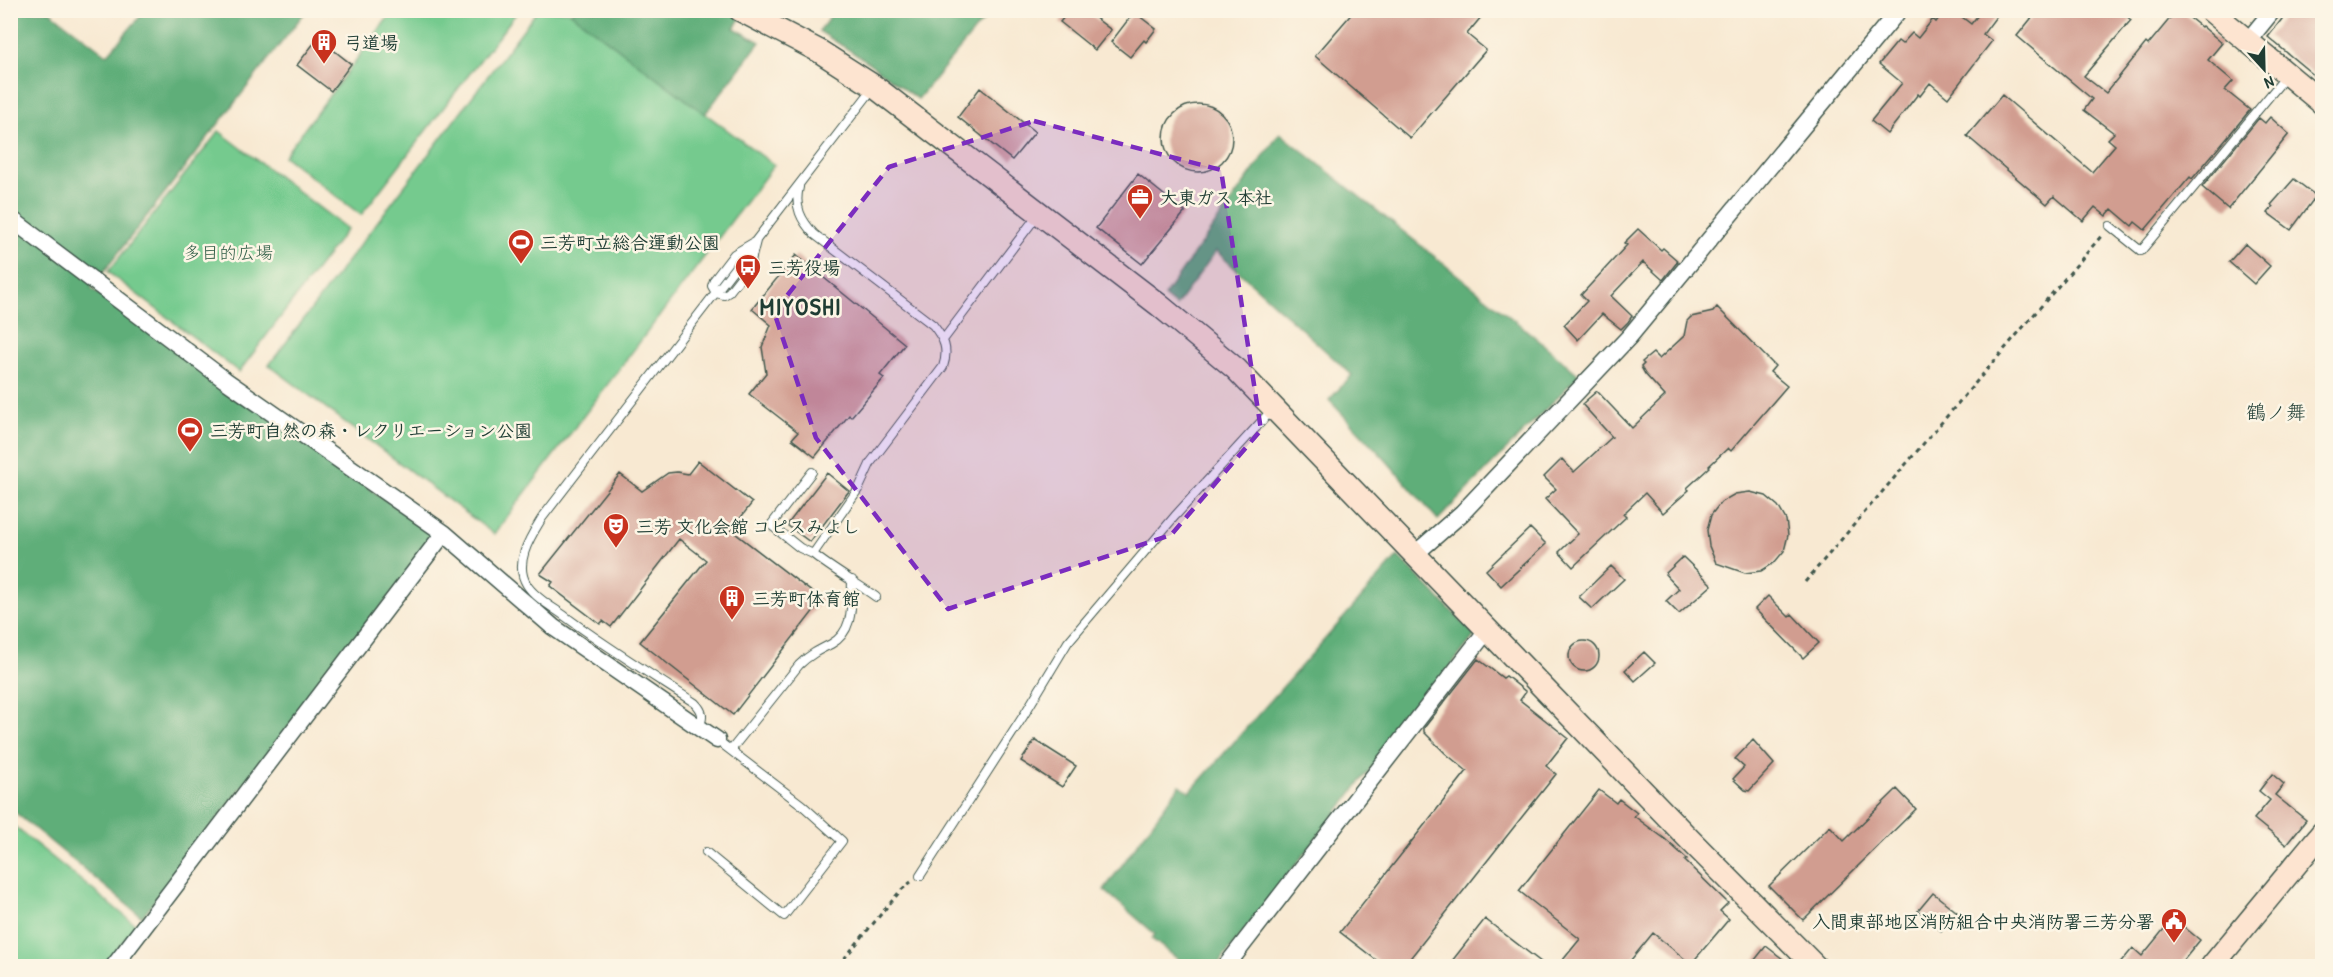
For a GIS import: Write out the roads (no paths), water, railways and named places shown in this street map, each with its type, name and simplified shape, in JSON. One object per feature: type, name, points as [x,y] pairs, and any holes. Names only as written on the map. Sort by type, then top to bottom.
[{"type":"street","points":[[740,10],[819,51],[875,87],[1160,305],[1236,369],[1690,840],[1815,966]]},
{"type":"street","points":[[1415,554],[1461,513],[1629,337],[1899,10]]},
{"type":"street","points":[[2210,10],[2322,103]]},
{"type":"street","points":[[2247,42],[2273,10]]},
{"type":"street","points":[[10,218],[225,380],[444,533],[553,627],[717,740]]},
{"type":"street","points":[[114,966],[444,533]]},
{"type":"street","points":[[1226,966],[1488,629]]},
{"type":"street","points":[[2212,966],[2322,833]]},
{"type":"lane","points":[[2110,226],[2141,251],[2287,75]]},
{"type":"lane","points":[[699,727],[703,715],[695,703],[594,638],[549,605],[527,585],[523,573],[523,556],[530,537],[542,518],[875,87]]},
{"type":"lane","points":[[800,184],[796,197],[800,215],[805,224],[814,234],[933,325],[943,340],[947,354],[943,366],[871,462],[859,488],[813,554]]},
{"type":"lane","points":[[943,340],[1040,213]]},
{"type":"lane","points":[[920,876],[1024,715],[1068,642],[1175,516],[1274,407]]},
{"type":"lane","points":[[812,472],[771,525],[800,548],[813,554],[876,597]]},
{"type":"lane","points":[[731,750],[799,664],[811,653],[840,638],[846,631],[850,623],[852,580]]},
{"type":"lane","points":[[706,852],[783,916],[842,841],[802,805],[717,740]]},
{"type":"place","name":"弓道場","points":[[324,65]]},
{"type":"place","name":"大東ガス 本社","points":[[1140,220]]},
{"type":"place","name":"三芳町立総合運動公園","points":[[521,265]]},
{"type":"place","name":"三芳役場","points":[[748,290]]},
{"type":"place","name":"三芳町自然の森・レクリエーション公園","points":[[190,453]]},
{"type":"place","name":"三芳 文化会館 コピスみよし","points":[[616,549]]},
{"type":"place","name":"三芳町体育館","points":[[732,621]]},
{"type":"place","name":"入間東部地区消防組合中央消防署三芳分署","points":[[2174,944]]},
{"type":"district","name":"MIYOSHI","points":[[801,306]]},
{"type":"district","name":"鶴ノ舞","points":[[2276,411]]},
{"type":"park label","name":"多目的広場","points":[[228,252]]}]
